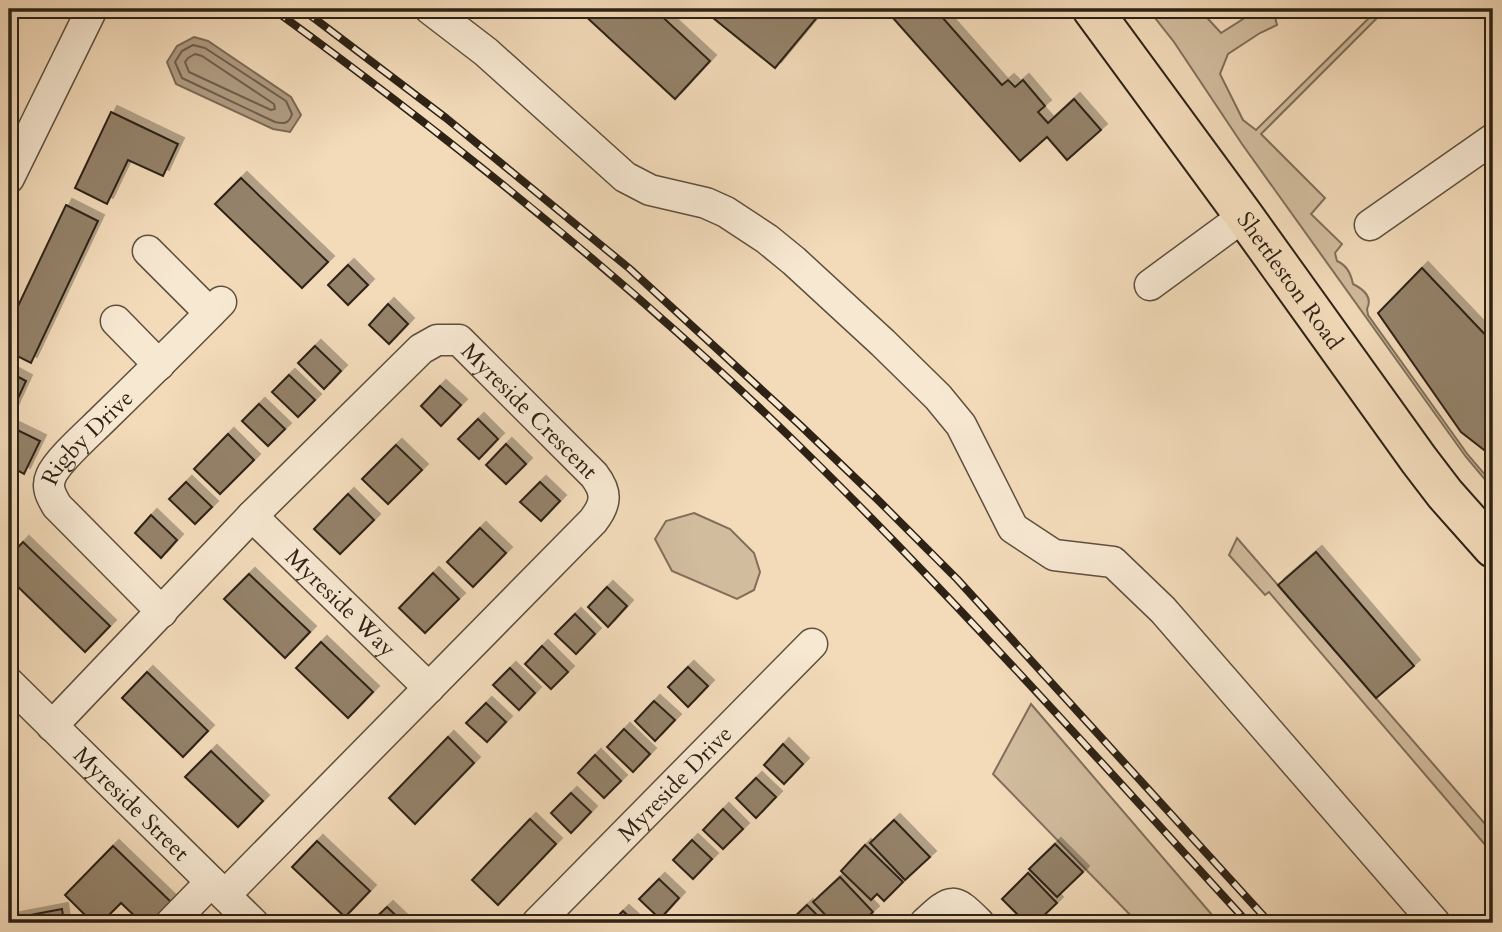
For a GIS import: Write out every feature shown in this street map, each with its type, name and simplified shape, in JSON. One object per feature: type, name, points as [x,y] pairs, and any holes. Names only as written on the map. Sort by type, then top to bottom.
[{"type":"main road","name":"Shettleston Road","points":[[1092,9],[1244,215],[1419,460],[1493,548]]},
{"type":"street","points":[[9,178],[92,9]]},
{"type":"street","points":[[430,9],[486,52],[625,177],[650,190],[706,203],[726,212],[794,261],[938,397],[961,425],[1013,528],[1054,555],[1113,562],[1163,610],[1435,923]]},
{"type":"street","points":[[1370,225],[1493,139]]},
{"type":"street","points":[[1150,285],[1244,215]]},
{"type":"street","name":"Rigby Drive","points":[[148,251],[216,308],[57,467],[52,474],[49,489],[57,506],[162,612]]},
{"type":"street","points":[[116,321],[159,365]]},
{"type":"street","name":"Myreside Crescent","points":[[52,726],[252,516],[428,343],[437,340],[459,340],[594,475],[603,492],[604,503],[593,521],[429,688],[218,889],[171,923]]},
{"type":"street","name":"Myreside Way","points":[[252,516],[429,688]]},
{"type":"street","name":"Myreside Drive","points":[[537,923],[812,645]]},
{"type":"street","name":"Myreside Street","points":[[9,683],[253,923]]},
{"type":"street","points":[[925,923],[947,904],[957,904],[964,908],[979,923]]},
{"type":"shaded area","points":[[1148,9],[1199,9],[1221,33],[1243,19],[1240,9],[1273,9],[1277,25],[1228,54],[1220,74],[1243,120],[1256,130],[1378,9],[1386,9],[1261,134],[1325,198],[1311,214],[1342,244],[1335,253],[1337,261],[1348,270],[1353,284],[1366,294],[1369,301],[1368,315],[1468,455],[1493,484],[1493,489],[1466,457],[1242,144],[1174,42]]},
{"type":"shaded area","points":[[694,513],[730,529],[754,553],[760,572],[754,590],[737,599],[672,571],[655,539],[666,521]]},
{"type":"shaded area","points":[[1237,538],[1493,833],[1493,854],[1269,592],[1265,595],[1229,555]]},
{"type":"shaded area","points":[[1031,704],[1219,923],[1138,923],[993,774]]},
{"type":"water","points":[[194,37],[208,41],[291,97],[301,115],[290,132],[273,129],[176,84],[167,62],[177,46]]},
{"type":"building","points":[[584,9],[656,9],[710,61],[675,99],[581,12]]},
{"type":"building","points":[[702,9],[824,9],[775,68]]},
{"type":"building","points":[[885,9],[935,9],[1002,85],[1008,80],[1015,87],[1023,80],[1045,106],[1038,112],[1048,123],[1074,99],[1101,130],[1067,160],[1047,137],[1020,161]]},
{"type":"building","points":[[111,112],[178,144],[163,176],[128,160],[107,204],[75,188]]},
{"type":"building","points":[[241,178],[328,262],[302,288],[215,204]]},
{"type":"building","points":[[66,205],[98,221],[31,363],[9,352],[9,325]]},
{"type":"building","points":[[348,265],[368,285],[348,305],[328,285]]},
{"type":"building","points":[[1422,268],[1493,343],[1493,457],[1461,432],[1378,313]]},
{"type":"building","points":[[388,304],[408,324],[389,344],[369,325]]},
{"type":"building","points":[[315,346],[341,371],[324,389],[298,363]]},
{"type":"building","points":[[9,372],[26,381],[9,418]]},
{"type":"building","points":[[289,375],[315,400],[298,417],[272,392]]},
{"type":"building","points":[[440,386],[461,405],[441,426],[421,406]]},
{"type":"building","points":[[259,404],[285,429],[268,446],[242,421]]},
{"type":"building","points":[[478,419],[498,439],[479,459],[458,439]]},
{"type":"building","points":[[9,426],[40,441],[24,474],[9,466]]},
{"type":"building","points":[[228,434],[254,460],[220,494],[194,469]]},
{"type":"building","points":[[506,444],[526,464],[506,484],[486,465]]},
{"type":"building","points":[[396,445],[422,470],[388,504],[362,479]]},
{"type":"building","points":[[186,482],[212,507],[195,524],[169,499]]},
{"type":"building","points":[[540,482],[560,501],[541,521],[520,502]]},
{"type":"building","points":[[348,494],[374,520],[340,554],[314,529]]},
{"type":"building","points":[[151,515],[177,540],[161,558],[135,533]]},
{"type":"building","points":[[480,528],[506,553],[473,587],[447,562]]},
{"type":"building","points":[[23,542],[110,626],[85,652],[9,578],[9,557]]},
{"type":"building","points":[[1316,552],[1414,666],[1376,698],[1278,585]]},
{"type":"building","points":[[433,573],[459,599],[425,633],[399,608]]},
{"type":"building","points":[[249,574],[310,632],[285,658],[224,599]]},
{"type":"building","points":[[607,587],[627,606],[608,627],[588,607]]},
{"type":"building","points":[[575,614],[595,634],[576,654],[555,634]]},
{"type":"building","points":[[321,642],[373,692],[348,718],[296,668]]},
{"type":"building","points":[[542,646],[568,672],[551,689],[525,664]]},
{"type":"building","points":[[688,667],[708,686],[688,707],[668,687]]},
{"type":"building","points":[[510,668],[535,693],[519,710],[493,685]]},
{"type":"building","points":[[147,672],[208,731],[183,757],[122,698]]},
{"type":"building","points":[[654,701],[675,720],[655,741],[635,721]]},
{"type":"building","points":[[486,703],[506,722],[487,742],[466,723]]},
{"type":"building","points":[[624,729],[650,754],[633,772],[607,747]]},
{"type":"building","points":[[448,737],[474,763],[415,824],[389,798]]},
{"type":"building","points":[[783,744],[803,764],[784,784],[764,765]]},
{"type":"building","points":[[211,751],[263,801],[238,827],[185,777]]},
{"type":"building","points":[[595,755],[621,781],[604,798],[578,773]]},
{"type":"building","points":[[756,778],[776,797],[756,818],[736,798]]},
{"type":"building","points":[[571,793],[591,812],[571,833],[551,813]]},
{"type":"building","points":[[723,809],[743,829],[723,849],[703,830]]},
{"type":"building","points":[[530,819],[556,844],[498,905],[472,880]]},
{"type":"building","points":[[894,820],[930,857],[905,880],[870,843]]},
{"type":"building","points":[[692,840],[712,859],[693,879],[673,860]]},
{"type":"building","points":[[317,841],[370,891],[345,917],[292,867]]},
{"type":"building","points":[[1055,844],[1083,872],[1057,897],[1029,869]]},
{"type":"building","points":[[865,845],[903,882],[884,901],[877,894],[871,900],[841,871]]},
{"type":"building","points":[[113,846],[171,902],[150,923],[142,923],[121,903],[101,923],[93,923],[65,895]]},
{"type":"building","points":[[1028,873],[1057,903],[1036,923],[1026,923],[1002,899]]},
{"type":"building","points":[[840,877],[873,912],[861,923],[833,923],[813,902]]},
{"type":"building","points":[[659,879],[679,898],[660,919],[639,899]]},
{"type":"building","points":[[807,905],[825,923],[788,923]]},
{"type":"building","points":[[387,907],[404,923],[370,923]]},
{"type":"building","points":[[62,909],[64,923],[9,923],[9,919]]},
{"type":"building","points":[[623,911],[636,923],[611,923]]},
{"type":"railway","points":[[273,9],[408,110],[540,215],[730,380],[791,438],[966,616],[1248,923]]},
{"type":"railway","points":[[302,9],[446,118],[630,269],[800,425],[957,579],[1270,923]]}]
